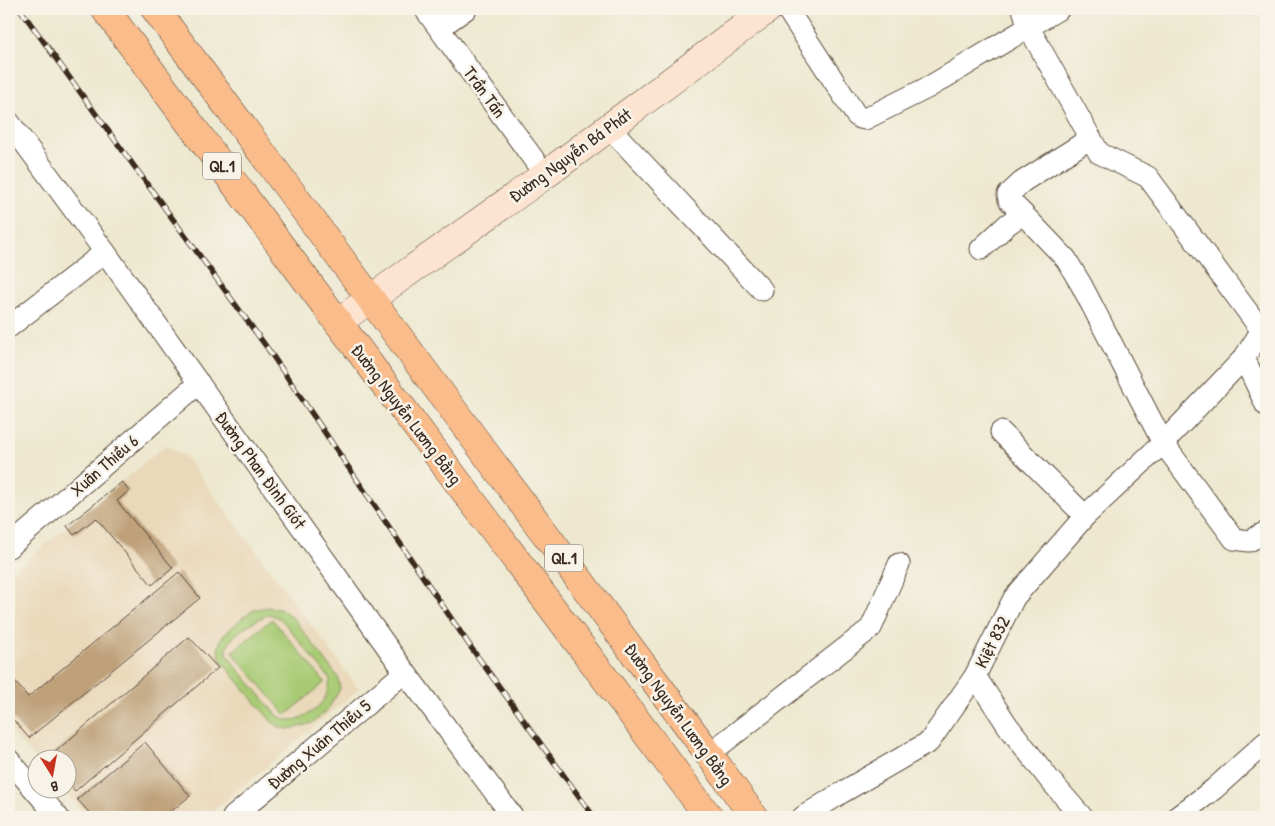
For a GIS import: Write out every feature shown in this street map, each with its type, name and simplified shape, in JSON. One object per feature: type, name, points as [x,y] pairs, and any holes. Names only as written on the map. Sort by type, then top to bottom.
[{"type":"highway","name":"Đường Nguyễn Lương Bằng","points":[[106,9],[709,817]]},
{"type":"highway","name":"Đường Nguyễn Lương Bằng","points":[[155,9],[325,239],[372,299],[754,817]]},
{"type":"street","name":"Trần Tấn","points":[[425,9],[545,175]]},
{"type":"street","points":[[439,28],[466,9]]},
{"type":"street","name":"Đường Nguyễn Bá Phát","points":[[338,322],[545,175],[768,9]]},
{"type":"street","points":[[787,9],[856,115],[865,119],[929,87],[1026,18],[1059,9]]},
{"type":"street","points":[[1026,18],[1099,153],[1148,177],[1264,328]]},
{"type":"street","name":"Đường Phan Đình Giót","points":[[9,122],[199,383],[504,814]]},
{"type":"street","points":[[609,127],[762,290]]},
{"type":"street","points":[[1091,138],[1022,182],[1008,195],[1009,200],[1066,259],[1082,286],[1163,443],[1234,539],[1249,541],[1266,532]]},
{"type":"street","points":[[981,249],[1022,214]]},
{"type":"street","points":[[9,327],[105,252]]},
{"type":"street","name":"Kiệt 832","points":[[803,817],[929,742],[975,676],[1014,598],[1085,516],[1163,443],[1244,358],[1264,328]]},
{"type":"street","points":[[1244,358],[1266,405]]},
{"type":"street","name":"Xuân Thiều 6","points":[[9,547],[199,383]]},
{"type":"street","points":[[1001,432],[1085,516]]},
{"type":"street","points":[[709,754],[871,628],[899,564]]},
{"type":"street","name":"Đường Xuân Thiều 5","points":[[233,817],[405,672]]},
{"type":"street","points":[[975,676],[1008,726],[1049,779],[1082,817]]},
{"type":"street","points":[[1177,817],[1214,789],[1266,742]]},
{"type":"street","points":[[9,760],[49,814]]},
{"type":"shaded area","points":[[166,445],[184,455],[359,689],[206,817],[88,817],[70,798],[78,798],[78,748],[28,748],[28,751],[9,730],[9,575]]},
{"type":"green space","points":[[269,607],[283,610],[294,619],[338,677],[340,689],[327,711],[312,723],[287,729],[279,727],[271,721],[221,661],[218,650],[221,638],[243,617],[255,609]],"holes":[[[269,614],[281,619],[330,679],[328,690],[321,704],[308,714],[293,720],[278,716],[233,663],[227,653],[231,641],[249,624]]]},
{"type":"green space","points":[[272,619],[325,682],[286,715],[232,652]]},
{"type":"building","points":[[122,482],[129,491],[117,501],[173,568],[152,585],[96,518],[74,535],[67,526]]},
{"type":"building","points":[[179,572],[200,598],[29,738],[9,715],[9,675],[28,697]]},
{"type":"building","points":[[189,637],[218,668],[78,788],[78,748],[60,748]]},
{"type":"building","points":[[145,742],[190,796],[164,817],[93,817],[77,799]]},
{"type":"railway","points":[[20,9],[268,349],[472,649],[594,817]]}]
